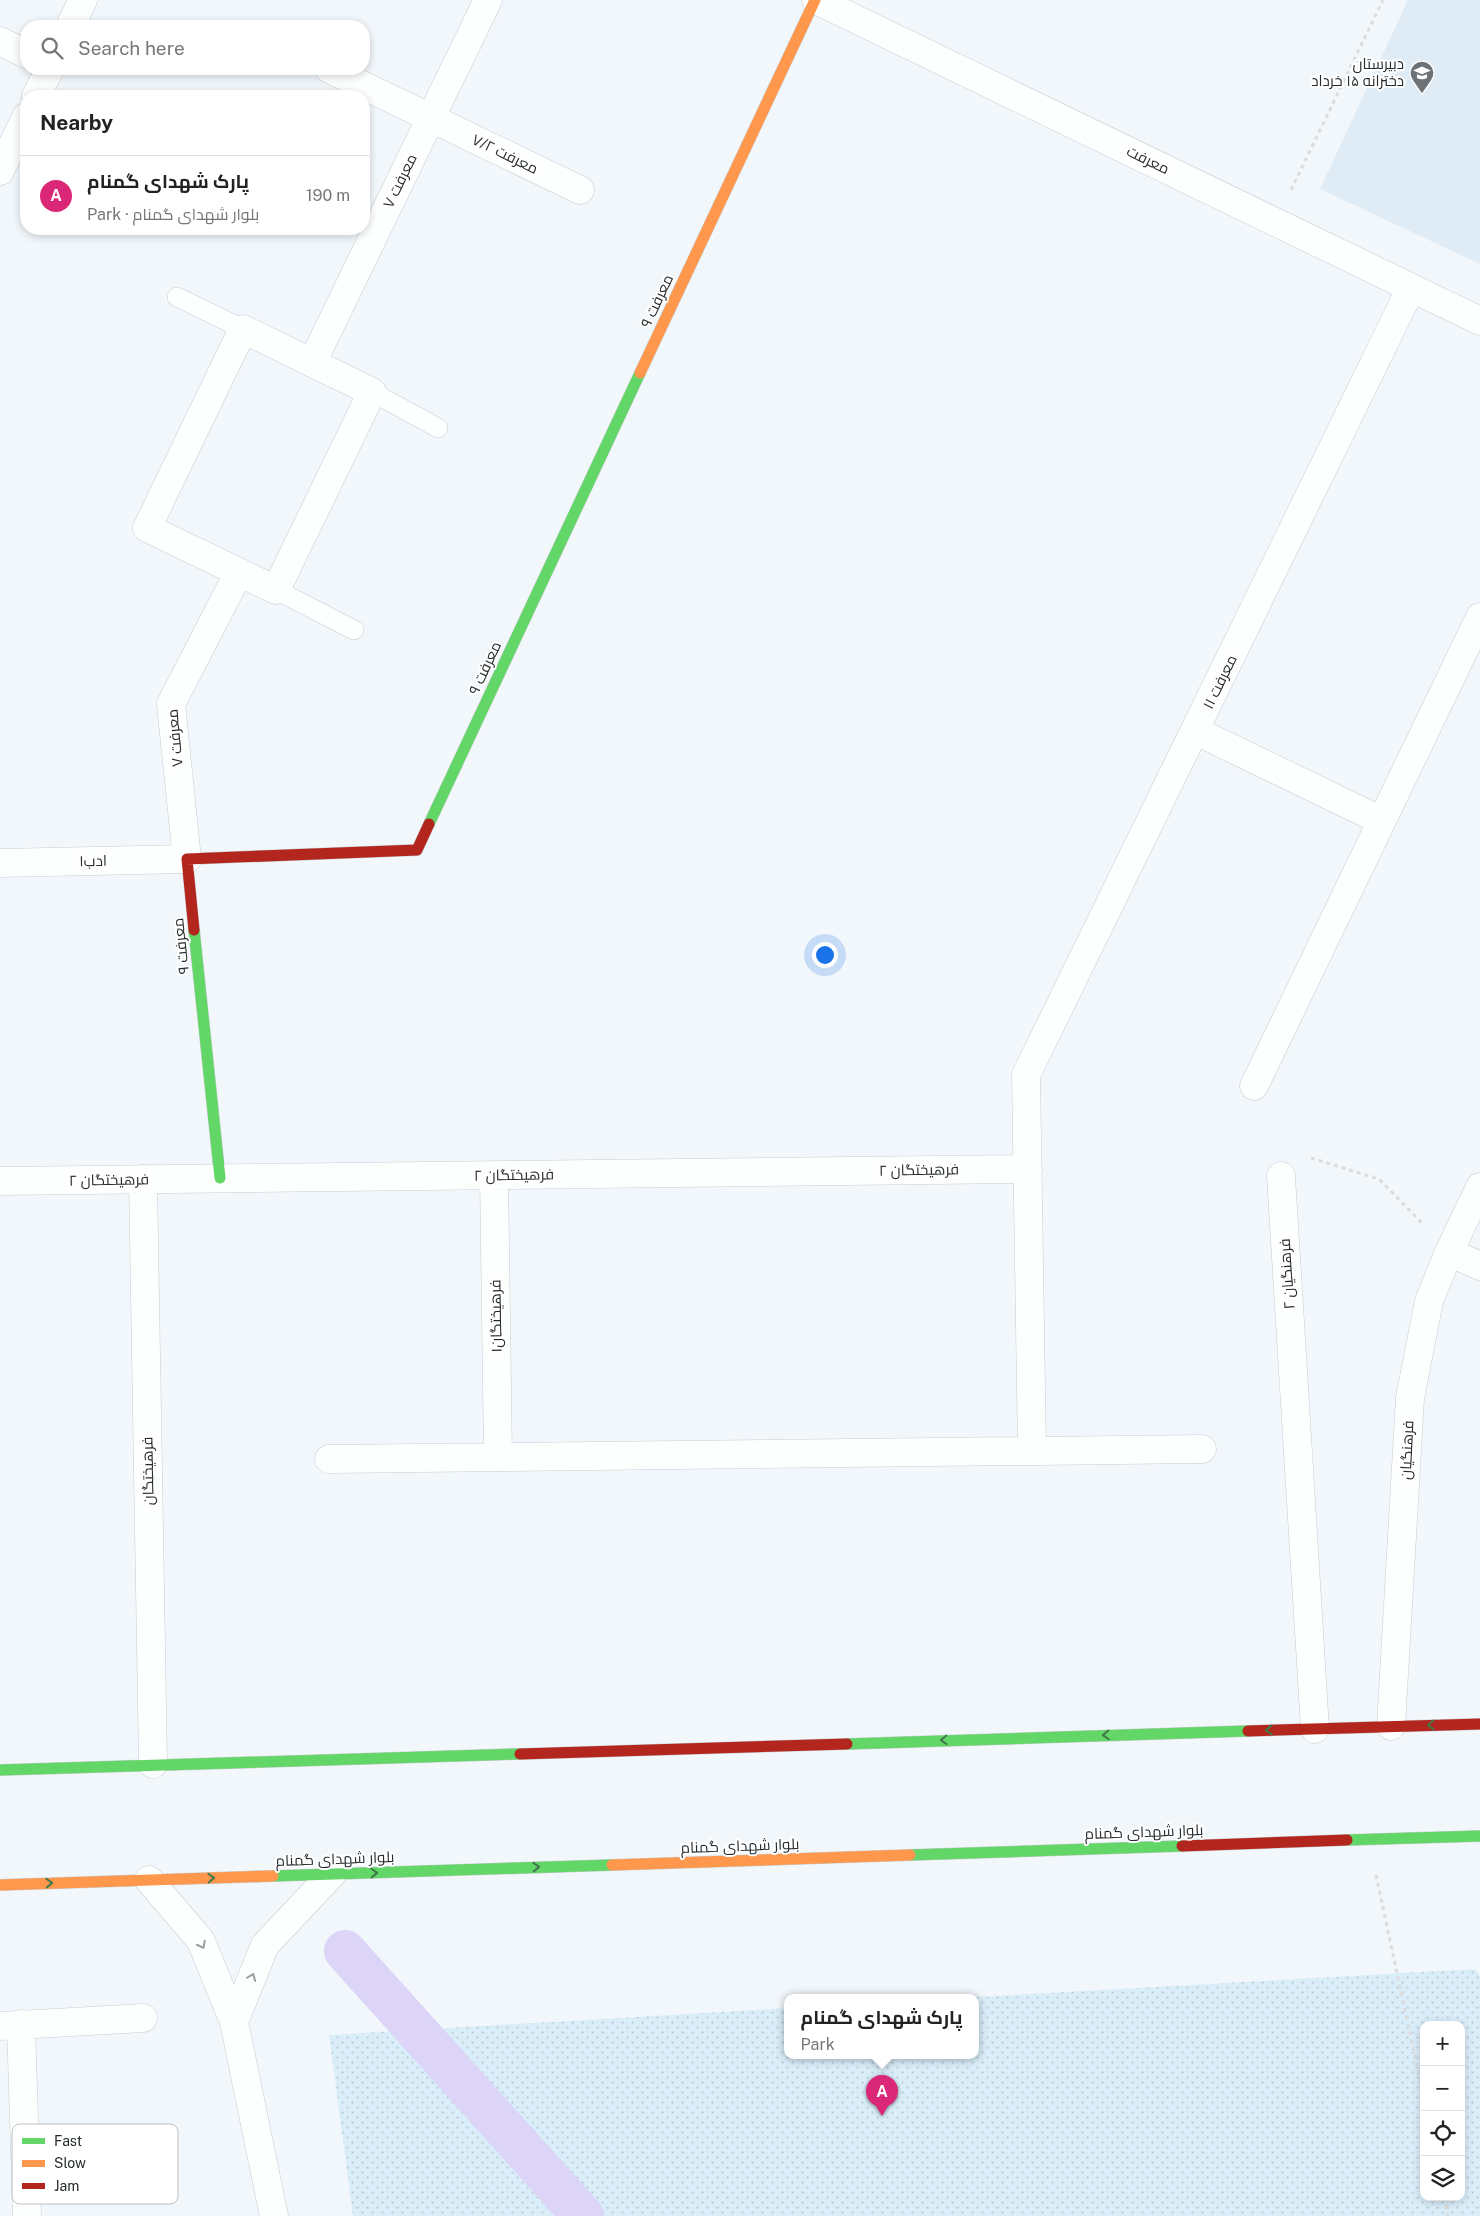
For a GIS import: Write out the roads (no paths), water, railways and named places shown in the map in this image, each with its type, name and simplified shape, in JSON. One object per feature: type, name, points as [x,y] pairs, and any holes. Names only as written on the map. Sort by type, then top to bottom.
[{"type":"main road","name":"معرفت ۹","points":[[220,1178],[187,859],[417,850],[815,0]]},
{"type":"main road","points":[[0,1770],[1480,1724]]},
{"type":"main road","name":"بلوار شهدای گمنام","points":[[0,1885],[1480,1836]]},
{"type":"street","points":[[73,20],[83,0]]},
{"type":"street","name":"معرفت ۷","points":[[312,363],[488,0]]},
{"type":"street","name":"معرفت","points":[[815,0],[1480,321]]},
{"type":"street","points":[[0,41],[20,51]]},
{"type":"street","points":[[39,90],[47,75]]},
{"type":"street","name":"معرفت ۷/۲","points":[[341,75],[580,190]]},
{"type":"street","points":[[0,171],[20,129]]},
{"type":"street","name":"معرفت ۱۱","points":[[1028,1169],[1026,1075],[1196,731],[1411,288]]},
{"type":"street","points":[[243,330],[312,363],[372,392],[276,590],[147,528],[243,330]]},
{"type":"street","name":"معرفت ۷","points":[[187,859],[171,704],[239,572]]},
{"type":"street","points":[[1254,1086],[1480,617]]},
{"type":"street","points":[[1196,731],[1382,821]]},
{"type":"street","name":"ادب۱","points":[[0,863],[187,859]]},
{"type":"street","points":[[1028,1169],[1032,1451]]},
{"type":"street","name":"فرهیختگان ۲","points":[[0,1181],[1028,1169]]},
{"type":"street","name":"فرهیختگان۱","points":[[494,1175],[498,1457]]},
{"type":"street","name":"فرهنگیان ۲","points":[[1281,1176],[1315,1729]]},
{"type":"street","name":"فرهیختگان","points":[[143,1179],[152,1764]]},
{"type":"street","name":"فرهنگیان","points":[[1391,1726],[1410,1398],[1429,1300],[1449,1252],[1480,1187]]},
{"type":"street","points":[[1449,1252],[1480,1266]]},
{"type":"street","points":[[329,1459],[1202,1449]]},
{"type":"street","points":[[234,2022],[264,1945],[332,1874]]},
{"type":"street","points":[[149,1880],[201,1941],[234,2022],[274,2216]]},
{"type":"street","points":[[19,2124],[10,2025],[143,2018]]},
{"type":"lane","points":[[177,297],[243,330]]},
{"type":"lane","points":[[372,392],[438,428]]},
{"type":"lane","points":[[276,590],[354,630]]},
{"type":"waterway","points":[[345,1951],[583,2216]]},
{"type":"place","name":"دبیرستان دخترانه ۱۵ خرداد","points":[[1422,94]]},
{"type":"place","name":"پارک شهدای گمنام","points":[[882,2116]]}]
